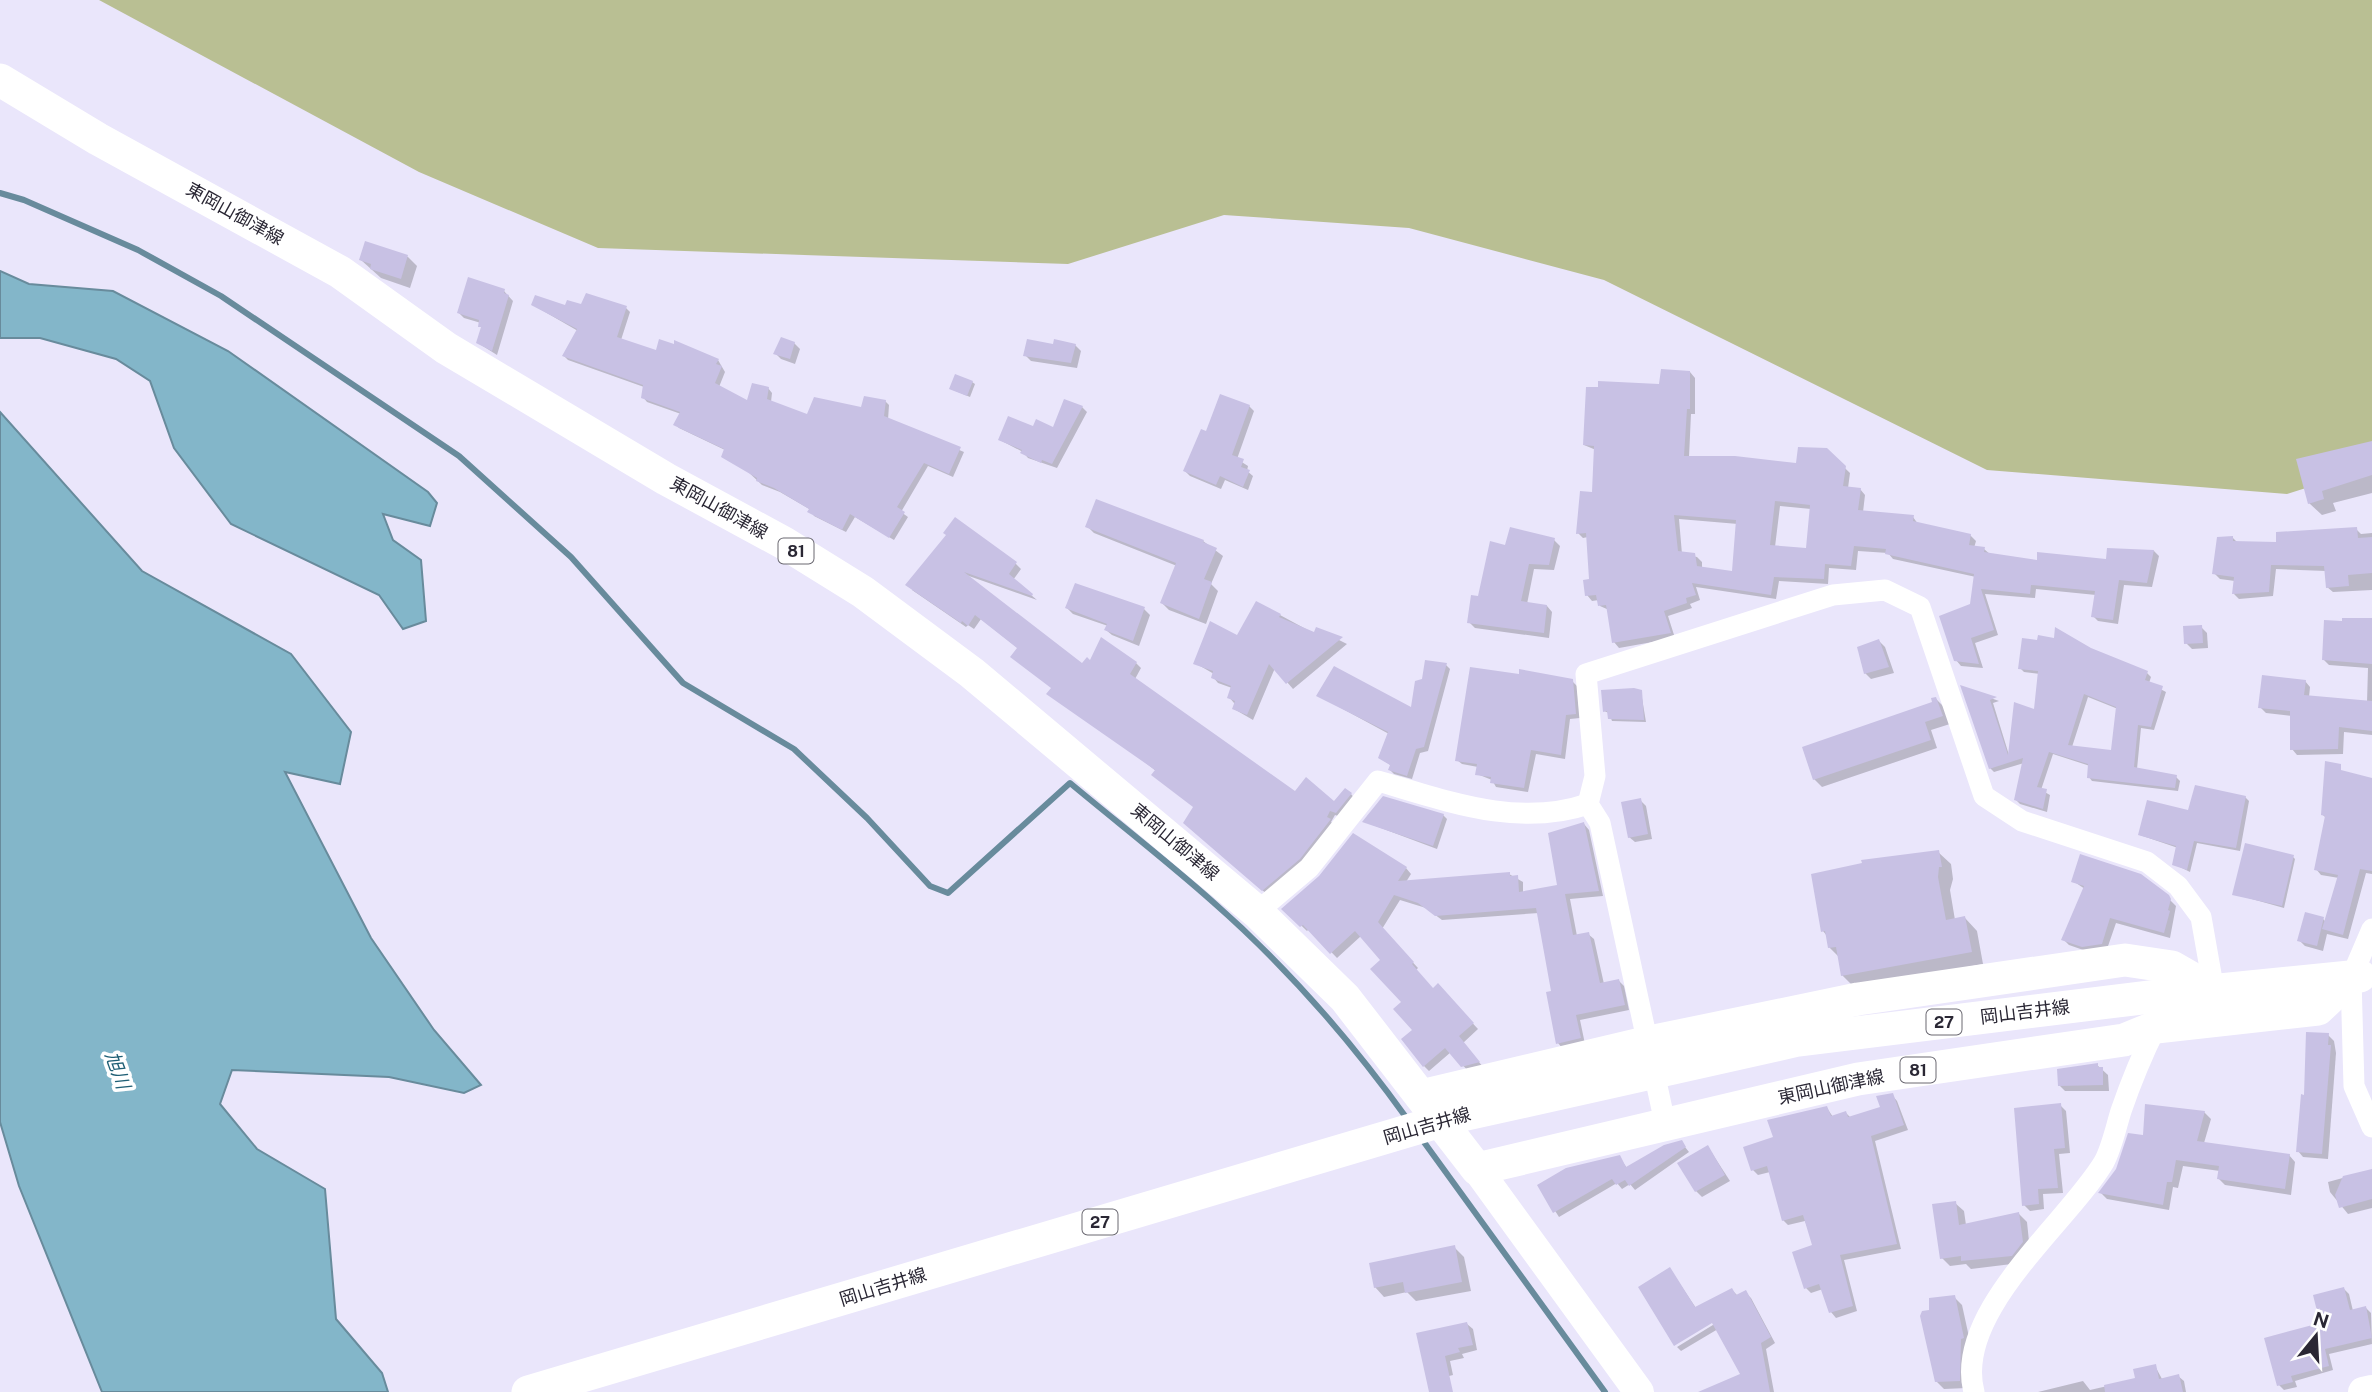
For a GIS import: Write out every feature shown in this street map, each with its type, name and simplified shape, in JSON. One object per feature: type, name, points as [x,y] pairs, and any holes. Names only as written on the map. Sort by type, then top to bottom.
[{"type":"main road","name":"東岡山御津線","points":[[0,80],[98,139],[340,272],[470,363],[863,592],[972,673],[1257,912],[1345,998],[1477,1169],[1857,1079],[2124,1040],[2153,1012],[2319,1009],[2365,976]]},
{"type":"main road","points":[[1421,1096],[1645,1043],[1858,999],[2125,960],[2172,967],[2214,990]]},
{"type":"main road","name":"岡山吉井線","points":[[528,1392],[1458,1116],[1798,1040],[2153,1012],[2214,990],[2365,976]]},
{"type":"street","points":[[1665,1124],[1645,1043],[1600,823],[1588,804],[1595,776],[1586,674],[1833,595],[1885,590],[1920,607],[1983,796],[2022,821],[2147,862],[2178,886],[2201,917],[2214,990]]},
{"type":"street","points":[[1257,912],[1309,868],[1378,781],[1478,811],[1561,813],[1588,804]]},
{"type":"street","points":[[2372,929],[2354,1086],[2372,1127]]},
{"type":"street","points":[[1974,1392],[1973,1357],[1988,1315],[2035,1248],[2105,1160],[2153,1012]]},
{"type":"street","points":[[1477,1169],[1639,1392]]},
{"type":"street","points":[[2363,1392],[2372,1390]]},
{"type":"green space","points":[[99,0],[2372,0],[2372,467],[2287,494],[1987,470],[1604,280],[1409,228],[1224,215],[1068,264],[598,248],[419,172]]},
{"type":"water","points":[[0,271],[29,284],[113,291],[228,351],[428,492],[437,503],[430,526],[383,514],[393,540],[421,560],[426,621],[403,629],[379,595],[231,524],[174,448],[150,381],[116,359],[40,338],[0,338]]},
{"type":"water","name":"旭川","points":[[0,412],[142,571],[291,654],[351,732],[340,784],[285,772],[371,938],[434,1030],[481,1085],[464,1093],[389,1077],[232,1070],[220,1104],[257,1149],[325,1189],[336,1319],[382,1373],[388,1392],[102,1392],[19,1186],[0,1122]]},
{"type":"building","points":[[365,241],[408,255],[401,279],[370,269],[371,264],[359,260]]},
{"type":"building","points":[[468,277],[505,289],[504,293],[509,295],[492,351],[476,343],[481,327],[478,327],[479,320],[457,313]]},
{"type":"building","points":[[586,293],[627,306],[617,337],[656,350],[659,339],[674,344],[674,340],[719,359],[716,364],[722,366],[715,383],[747,400],[752,383],[769,387],[767,399],[807,414],[814,397],[861,407],[864,396],[886,400],[884,416],[961,447],[949,474],[924,463],[897,507],[905,512],[889,538],[850,514],[842,530],[807,512],[809,509],[774,488],[756,481],[757,478],[721,457],[724,449],[673,425],[680,412],[641,398],[643,385],[562,356],[577,329],[531,305],[535,295],[565,305],[567,300],[581,304]]},
{"type":"building","points":[[781,337],[795,342],[790,359],[773,354]]},
{"type":"building","points":[[1027,339],[1053,344],[1054,339],[1076,344],[1071,363],[1023,356]]},
{"type":"building","points":[[1661,369],[1690,371],[1690,409],[1687,409],[1684,456],[1735,456],[1796,463],[1798,447],[1827,448],[1846,466],[1843,486],[1861,488],[1858,510],[1914,515],[1913,521],[1971,534],[1969,545],[1985,547],[1984,552],[2037,560],[2037,552],[2106,559],[2107,548],[2154,550],[2147,583],[2119,580],[2113,620],[2091,617],[2095,591],[2031,585],[2030,594],[1981,589],[1994,630],[1971,638],[1979,664],[1954,661],[1939,616],[1970,604],[1974,574],[1885,554],[1886,549],[1854,546],[1851,566],[1825,564],[1824,579],[1774,577],[1771,595],[1692,583],[1696,595],[1686,598],[1687,603],[1664,611],[1671,633],[1612,643],[1606,605],[1598,606],[1596,595],[1585,596],[1583,580],[1589,579],[1586,533],[1576,534],[1580,491],[1592,492],[1594,446],[1583,445],[1586,387],[1598,387],[1598,381],[1659,384]],"holes":[[[1775,501],[1810,505],[1806,548],[1770,545]],[[1674,515],[1736,520],[1732,571],[1697,566],[1695,553],[1678,551]]]},
{"type":"building","points":[[955,374],[973,381],[967,396],[949,389]]},
{"type":"building","points":[[1220,394],[1250,405],[1232,455],[1244,459],[1241,467],[1250,470],[1243,487],[1220,476],[1216,485],[1183,471],[1201,429],[1206,431]]},
{"type":"building","points":[[1064,399],[1083,406],[1052,464],[1042,460],[1041,463],[1020,453],[1022,450],[998,440],[1008,416],[1033,426],[1036,419],[1053,427]]},
{"type":"building","points":[[2372,441],[2372,475],[2322,491],[2324,499],[2308,504],[2296,459]]},
{"type":"building","points":[[1096,499],[1204,540],[1203,542],[1217,548],[1204,579],[1212,582],[1199,619],[1160,603],[1176,563],[1085,527]]},
{"type":"building","points":[[955,517],[1017,562],[1009,574],[1033,594],[1032,596],[964,572],[1082,663],[1087,657],[1090,660],[1101,637],[1137,662],[1130,674],[1295,791],[1306,777],[1334,801],[1345,788],[1352,793],[1336,813],[1330,811],[1327,817],[1331,819],[1300,859],[1262,891],[1183,823],[1193,807],[1151,775],[1155,770],[1046,694],[1051,688],[1010,657],[1017,648],[975,615],[968,626],[962,621],[961,623],[905,585],[946,535],[943,533]]},
{"type":"building","points":[[1510,527],[1555,538],[1549,565],[1529,564],[1521,601],[1547,605],[1544,633],[1467,623],[1471,595],[1478,596],[1490,541],[1505,545]]},
{"type":"building","points":[[2357,527],[2358,538],[2372,537],[2372,573],[2348,575],[2349,586],[2326,588],[2324,566],[2271,565],[2269,592],[2232,594],[2234,577],[2212,574],[2217,537],[2233,536],[2233,541],[2276,542],[2276,532]]},
{"type":"building","points":[[1075,583],[1145,607],[1133,641],[1104,630],[1107,624],[1065,608]]},
{"type":"building","points":[[1256,601],[1281,614],[1279,617],[1314,632],[1316,627],[1343,637],[1286,684],[1269,664],[1247,715],[1232,709],[1235,701],[1227,698],[1231,686],[1211,678],[1213,671],[1193,664],[1210,621],[1237,635]]},
{"type":"building","points":[[2342,618],[2372,618],[2372,664],[2322,660],[2324,620],[2342,621]]},
{"type":"building","points":[[2202,625],[2203,643],[2184,644],[2183,626]]},
{"type":"building","points":[[2055,627],[2091,648],[2148,671],[2145,680],[2163,686],[2151,727],[2138,725],[2134,767],[2177,775],[2175,788],[2087,778],[2088,764],[2049,752],[2037,787],[2047,789],[2043,809],[2014,800],[2023,758],[1989,769],[1960,685],[1997,697],[1990,700],[2008,755],[2014,702],[2034,709],[2038,671],[2018,669],[2022,638],[2037,640],[2038,635],[2054,638]],"holes":[[[2084,694],[2116,707],[2111,750],[2068,745]]]},
{"type":"building","points":[[1879,639],[1889,667],[1864,674],[1857,647]]},
{"type":"building","points":[[1425,660],[1447,663],[1424,747],[1416,749],[1407,776],[1388,770],[1390,765],[1378,758],[1388,732],[1316,696],[1334,666],[1411,707],[1415,681],[1422,679]]},
{"type":"building","points":[[1470,667],[1519,674],[1519,669],[1573,679],[1576,714],[1566,715],[1561,755],[1531,750],[1524,788],[1490,783],[1491,777],[1475,775],[1477,764],[1455,761]]},
{"type":"building","points":[[2262,675],[2306,680],[2304,695],[2372,701],[2372,731],[2339,727],[2338,749],[2290,750],[2290,711],[2258,708]]},
{"type":"building","points":[[1601,690],[1642,690],[1644,720],[1608,719],[1607,711],[1603,712]]},
{"type":"building","points":[[1936,697],[1943,716],[1925,722],[1931,740],[1813,780],[1802,747],[1932,702],[1931,698]]},
{"type":"building","points":[[2325,761],[2341,764],[2341,770],[2372,778],[2372,871],[2360,869],[2343,935],[2322,929],[2338,875],[2314,870],[2325,816],[2321,815]]},
{"type":"building","points":[[2195,785],[2246,796],[2236,848],[2194,841],[2187,870],[2172,865],[2176,846],[2138,835],[2147,800],[2188,810]]},
{"type":"building","points":[[1383,796],[1444,814],[1433,846],[1362,822]]},
{"type":"building","points":[[1641,798],[1648,834],[1628,838],[1621,802]]},
{"type":"building","points":[[1584,822],[1599,891],[1565,894],[1573,935],[1589,932],[1600,983],[1619,979],[1625,1005],[1576,1015],[1581,1038],[1556,1044],[1546,992],[1551,991],[1536,908],[1435,916],[1418,903],[1394,895],[1378,922],[1433,988],[1438,983],[1474,1023],[1459,1036],[1480,1062],[1461,1067],[1445,1048],[1423,1067],[1401,1039],[1412,1030],[1393,1009],[1401,1002],[1370,969],[1380,960],[1355,931],[1330,954],[1303,925],[1300,927],[1281,909],[1319,876],[1353,833],[1407,867],[1398,881],[1510,872],[1510,876],[1518,875],[1519,892],[1557,885],[1548,833]]},
{"type":"building","points":[[2245,843],[2294,855],[2282,906],[2232,895]]},
{"type":"building","points":[[1939,850],[1942,867],[1939,867],[1938,877],[1946,920],[1965,916],[1972,952],[1841,976],[1836,947],[1828,948],[1825,931],[1821,932],[1811,874],[1862,863],[1861,860]]},
{"type":"building","points":[[2080,854],[2141,874],[2169,895],[2170,911],[2164,933],[2110,918],[2102,944],[2082,947],[2061,940],[2084,886],[2071,882]]},
{"type":"building","points":[[2305,912],[2324,917],[2317,946],[2297,941]]},
{"type":"building","points":[[2306,1032],[2329,1033],[2328,1045],[2331,1045],[2322,1154],[2296,1152],[2301,1094],[2304,1095]]},
{"type":"building","points":[[2098,1063],[2098,1067],[2103,1067],[2103,1085],[2058,1086],[2057,1069]]},
{"type":"building","points":[[1893,1093],[1904,1125],[1871,1136],[1897,1244],[1840,1255],[1853,1306],[1829,1313],[1819,1284],[1804,1289],[1792,1252],[1812,1245],[1803,1215],[1782,1221],[1767,1166],[1751,1171],[1743,1147],[1773,1137],[1767,1120],[1827,1106],[1831,1116],[1846,1111],[1848,1117],[1880,1107],[1876,1096]]},
{"type":"building","points":[[2061,1103],[2065,1148],[2054,1149],[2058,1188],[2038,1189],[2039,1204],[2022,1206],[2014,1108]]},
{"type":"building","points":[[2145,1104],[2205,1111],[2197,1141],[2290,1154],[2285,1189],[2217,1179],[2219,1166],[2176,1160],[2172,1182],[2167,1182],[2163,1205],[2098,1193],[2116,1169],[2128,1133],[2143,1135]]},
{"type":"building","points":[[1682,1140],[1686,1147],[1629,1186],[1625,1180],[1616,1185],[1612,1179],[1553,1213],[1537,1185],[1566,1168],[1620,1155],[1626,1167],[1664,1145]]},
{"type":"building","points":[[1708,1145],[1725,1175],[1695,1192],[1677,1163]]},
{"type":"building","points":[[2372,1169],[2372,1199],[2339,1208],[2335,1195],[2343,1176]]},
{"type":"building","points":[[1956,1201],[1959,1225],[2019,1212],[2023,1242],[2012,1256],[1961,1261],[1961,1256],[1940,1259],[1932,1204]]},
{"type":"building","points":[[1455,1245],[1462,1282],[1405,1293],[1403,1282],[1374,1288],[1369,1263]]},
{"type":"building","points":[[1670,1267],[1695,1307],[1732,1288],[1736,1295],[1746,1290],[1771,1337],[1761,1343],[1770,1392],[1698,1392],[1740,1374],[1712,1323],[1674,1346],[1638,1287]]},
{"type":"building","points":[[2344,1287],[2350,1310],[2366,1306],[2372,1338],[2325,1349],[2329,1366],[2291,1376],[2293,1382],[2277,1386],[2264,1338],[2320,1323],[2313,1295]]},
{"type":"building","points":[[1955,1295],[1964,1338],[1961,1339],[1960,1381],[1935,1382],[1920,1316],[1922,1311],[1929,1310],[1929,1298]]},
{"type":"building","points":[[1467,1322],[1473,1345],[1458,1348],[1460,1352],[1445,1356],[1453,1392],[1429,1392],[1416,1333]]},
{"type":"building","points":[[2156,1364],[2159,1379],[2179,1374],[2183,1392],[2105,1392],[2104,1385],[2135,1378],[2133,1369]]},
{"type":"waterway","points":[[0,193],[24,200],[138,250],[221,296],[459,456],[571,557],[683,683],[794,749],[867,818],[930,886],[948,893],[1070,783],[1196,887],[1266,952],[1341,1034],[1408,1120]]},
{"type":"waterway","points":[[1421,1138],[1605,1392]]}]
